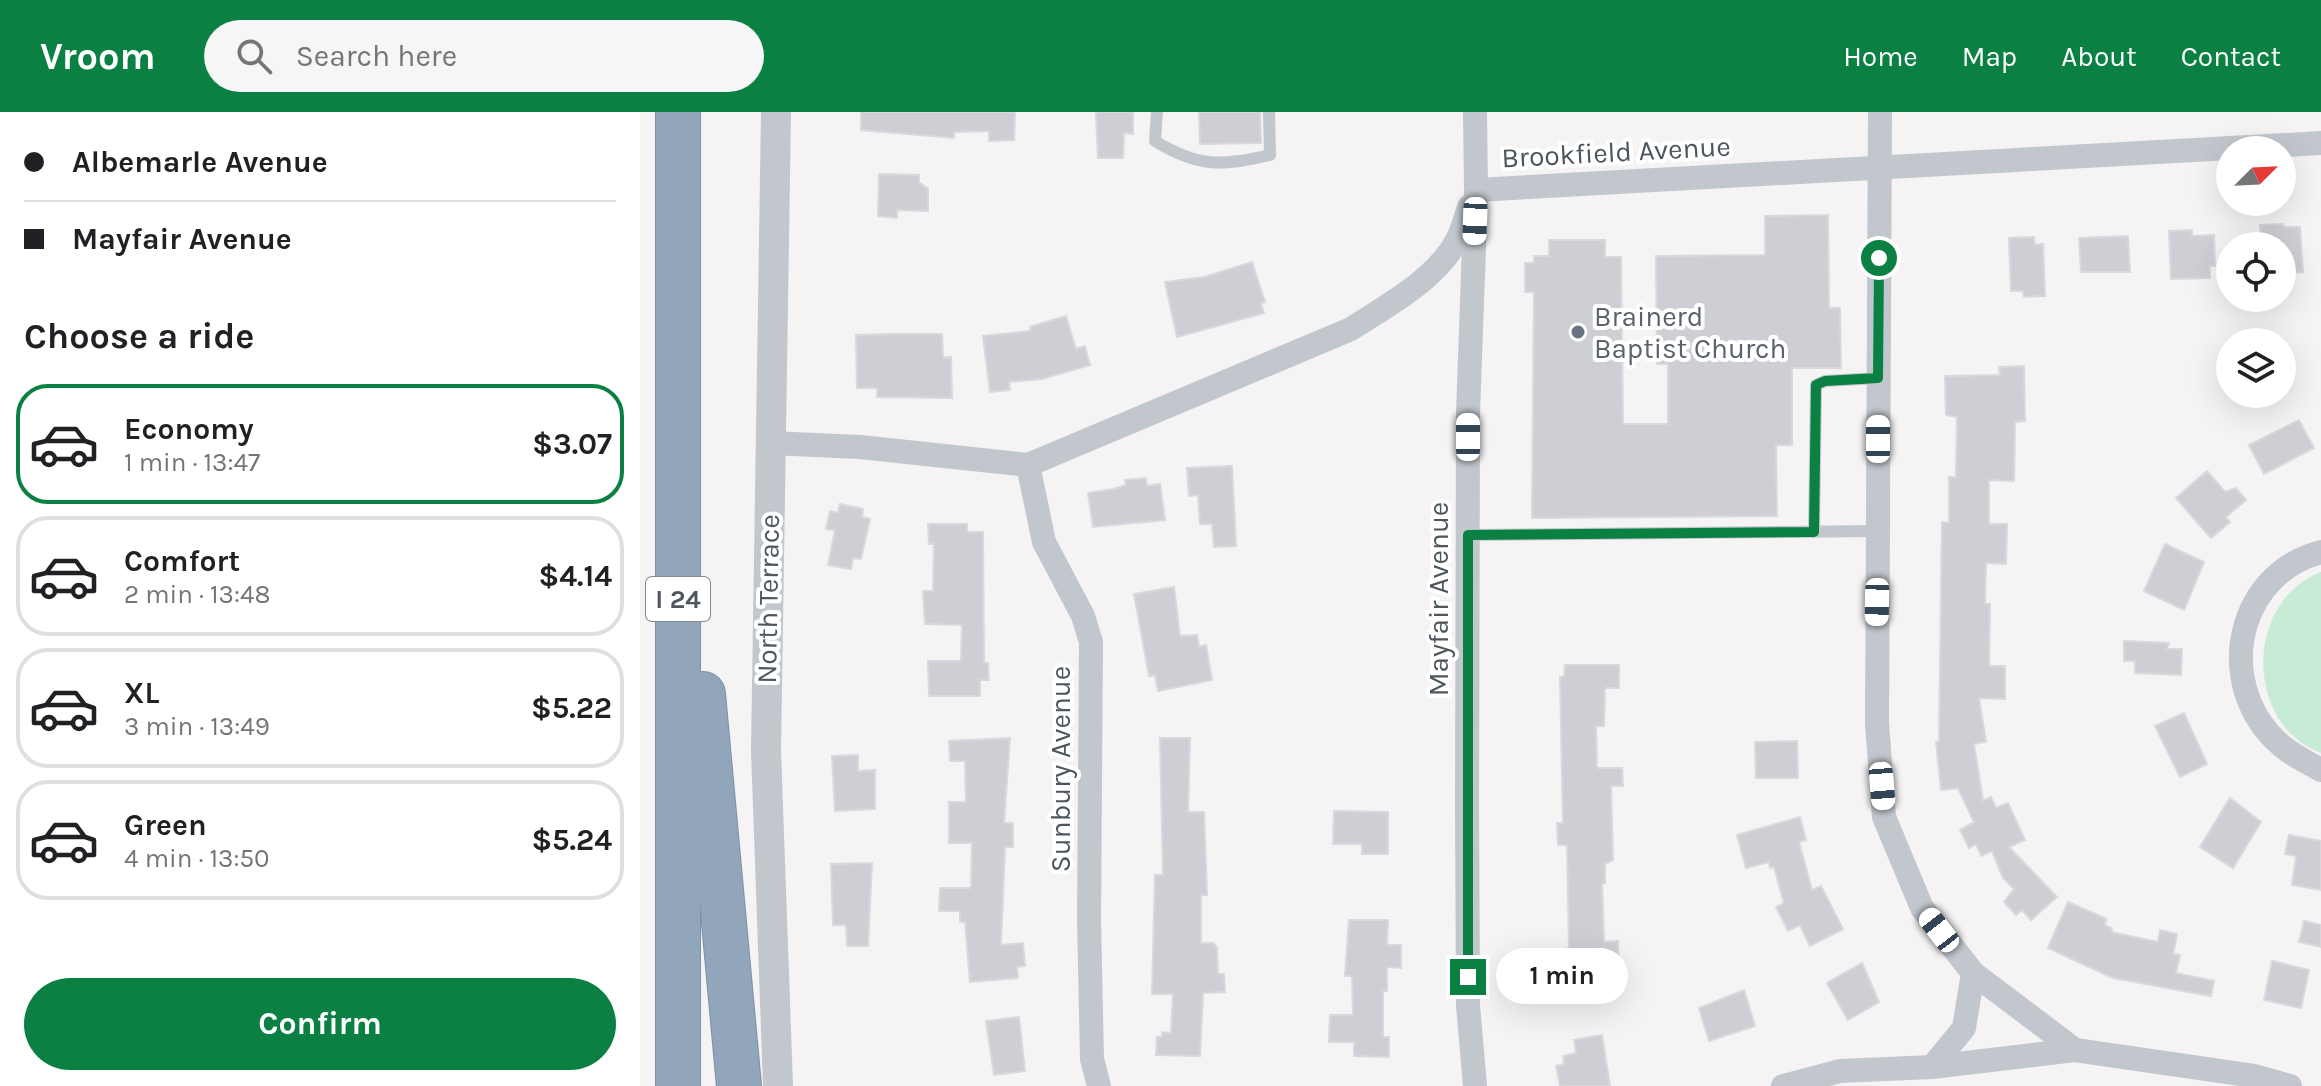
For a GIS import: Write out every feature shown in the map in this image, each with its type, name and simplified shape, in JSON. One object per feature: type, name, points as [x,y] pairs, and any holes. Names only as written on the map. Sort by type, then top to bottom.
[{"type":"highway","name":"I 24","points":[[678,112],[678,1086]]},
{"type":"highway","points":[[678,417],[739,1086]]},
{"type":"street","name":"North Terrace","points":[[776,112],[766,751],[778,1086]]},
{"type":"street","name":"Mayfair Avenue","points":[[1475,112],[1468,535],[1468,1005],[1475,1086]]},
{"type":"street","points":[[1880,112],[1877,723],[1884,817],[1922,908],[1973,973],[2075,1050]]},
{"type":"street","name":"Brookfield Avenue","points":[[770,443],[860,447],[1028,465],[1351,329],[1394,301],[1433,268],[1455,243],[1476,190],[2321,143]]},
{"type":"street","name":"Sunbury Avenue","points":[[1028,465],[1044,542],[1083,616],[1091,642],[1089,935],[1092,1059],[1099,1086]]},
{"type":"street","points":[[2321,552],[2282,571],[2255,599],[2238,647],[2248,698],[2262,726],[2285,750],[2321,770]]},
{"type":"street","points":[[1932,1067],[1964,1028],[1973,973]]},
{"type":"street","points":[[1783,1086],[1840,1071],[1932,1067],[2075,1050],[2254,1076],[2290,1086]]},
{"type":"lane","points":[[1157,112],[1155,141],[1204,164],[1226,165],[1270,155],[1269,112]]},
{"type":"lane","points":[[1814,532],[1816,385],[1825,381],[1878,378]]},
{"type":"lane","points":[[1468,535],[1877,531]]},
{"type":"green space","points":[[2321,572],[2321,753],[2296,738],[2278,717],[2267,691],[2263,663],[2267,635],[2278,609],[2296,587]]},
{"type":"building","points":[[861,112],[1015,112],[1014,140],[989,141],[989,131],[954,132],[954,138],[861,130]]},
{"type":"building","points":[[1096,112],[1133,112],[1133,134],[1124,133],[1123,158],[1098,158]]},
{"type":"building","points":[[1199,112],[1260,112],[1261,143],[1200,144]]},
{"type":"building","points":[[879,174],[919,175],[919,182],[928,189],[928,211],[897,210],[897,218],[878,216]]},
{"type":"building","points":[[1828,215],[1829,308],[1840,308],[1841,368],[1792,368],[1792,445],[1776,445],[1777,516],[1532,518],[1534,292],[1525,292],[1525,263],[1534,263],[1534,256],[1549,256],[1549,240],[1605,240],[1605,257],[1621,257],[1623,424],[1668,424],[1668,364],[1657,364],[1656,256],[1765,255],[1765,216]]},
{"type":"building","points":[[2260,225],[2300,227],[2303,272],[2296,273],[2296,232],[2260,232]]},
{"type":"building","points":[[2192,230],[2192,236],[2214,235],[2215,266],[2210,266],[2210,278],[2171,279],[2169,231]]},
{"type":"building","points":[[2128,236],[2130,272],[2081,272],[2079,238]]},
{"type":"building","points":[[2034,237],[2035,245],[2043,244],[2045,296],[2024,297],[2023,291],[2011,291],[2009,238]]},
{"type":"building","points":[[1252,262],[1265,302],[1261,303],[1264,313],[1177,337],[1165,282],[1204,277]]},
{"type":"building","points":[[1066,316],[1076,349],[1085,346],[1090,365],[1042,379],[1009,382],[1010,390],[990,392],[983,336],[1031,331],[1030,327]]},
{"type":"building","points":[[942,334],[943,358],[951,357],[952,398],[877,397],[877,388],[857,388],[856,335]]},
{"type":"building","points":[[2024,366],[2025,421],[2015,422],[2014,481],[1989,480],[1989,524],[2007,524],[2006,564],[1986,563],[1985,604],[1990,604],[1989,666],[2005,666],[2005,699],[1979,698],[1986,742],[1974,744],[1983,801],[1991,797],[1996,808],[2008,803],[2025,840],[2009,847],[2057,897],[2031,920],[2022,910],[2016,915],[2004,902],[2014,889],[2003,878],[1992,851],[1981,856],[1976,844],[1969,848],[1960,830],[1974,822],[1958,788],[1941,790],[1936,742],[1939,741],[1942,522],[1949,523],[1949,477],[1956,477],[1957,417],[1946,415],[1945,376],[2000,375],[1999,367]]},
{"type":"building","points":[[2299,420],[2314,448],[2264,474],[2249,445]]},
{"type":"building","points":[[1232,466],[1236,546],[1214,547],[1212,524],[1200,524],[1198,495],[1189,496],[1187,468]]},
{"type":"building","points":[[2207,471],[2225,492],[2236,488],[2246,500],[2226,517],[2230,522],[2211,538],[2176,498]]},
{"type":"building","points":[[1146,478],[1147,486],[1160,484],[1165,520],[1093,527],[1088,493],[1126,485],[1125,480]]},
{"type":"building","points":[[840,504],[863,509],[862,517],[870,519],[861,559],[853,558],[851,569],[828,565],[835,530],[826,529],[830,511],[838,513]]},
{"type":"building","points":[[928,524],[967,524],[967,532],[983,532],[984,663],[988,663],[989,680],[980,680],[980,696],[929,696],[928,661],[961,661],[962,625],[925,624],[923,591],[933,591],[934,544],[929,544]]},
{"type":"building","points":[[2165,544],[2204,562],[2184,610],[2144,591]]},
{"type":"building","points":[[1174,587],[1180,636],[1197,635],[1199,647],[1206,645],[1212,680],[1158,691],[1155,675],[1149,676],[1134,594]]},
{"type":"building","points":[[2124,641],[2169,643],[2167,649],[2182,649],[2181,675],[2135,673],[2135,661],[2124,661]]},
{"type":"building","points":[[1565,665],[1619,665],[1619,688],[1605,688],[1604,726],[1596,726],[1597,768],[1622,768],[1623,786],[1611,786],[1613,860],[1605,864],[1605,883],[1602,883],[1604,942],[1618,941],[1619,980],[1600,981],[1600,992],[1563,993],[1562,949],[1569,948],[1567,845],[1558,845],[1557,823],[1563,823],[1560,677],[1564,677]]},
{"type":"building","points":[[2184,713],[2207,764],[2180,777],[2155,726]]},
{"type":"building","points":[[1010,738],[1004,823],[1013,823],[1013,847],[1005,847],[1001,945],[1023,943],[1025,966],[1017,967],[1018,978],[970,982],[965,922],[960,922],[960,911],[939,911],[940,888],[971,888],[972,843],[949,843],[949,802],[966,802],[965,761],[950,761],[949,741]]},
{"type":"building","points":[[1160,738],[1190,738],[1188,812],[1204,812],[1207,895],[1201,895],[1201,943],[1213,943],[1217,947],[1218,974],[1224,974],[1225,992],[1203,993],[1200,1056],[1156,1055],[1157,1037],[1162,1037],[1162,1032],[1171,1033],[1173,994],[1152,994],[1155,875],[1163,875]]},
{"type":"building","points":[[1797,741],[1798,778],[1756,778],[1755,742]]},
{"type":"building","points":[[858,755],[858,771],[875,770],[875,809],[835,811],[832,756]]},
{"type":"building","points":[[2230,798],[2261,822],[2233,868],[2200,847]]},
{"type":"building","points":[[1334,811],[1388,812],[1388,854],[1362,854],[1362,844],[1333,844]]},
{"type":"building","points":[[1800,817],[1806,840],[1799,842],[1812,890],[1821,886],[1843,929],[1810,946],[1800,925],[1788,931],[1776,907],[1784,903],[1774,867],[1770,868],[1769,862],[1746,868],[1737,835]]},
{"type":"building","points":[[2289,835],[2321,841],[2321,890],[2292,885],[2296,856],[2285,854]]},
{"type":"building","points":[[872,863],[868,946],[847,946],[846,925],[833,925],[831,864]]},
{"type":"building","points":[[2068,902],[2107,919],[2104,925],[2112,928],[2111,932],[2158,942],[2160,930],[2177,934],[2173,954],[2180,955],[2176,973],[2214,981],[2211,996],[2113,978],[2048,948]]},
{"type":"building","points":[[1349,920],[1388,920],[1387,945],[1401,945],[1401,968],[1387,967],[1387,991],[1383,991],[1383,1037],[1389,1037],[1389,1057],[1354,1056],[1354,1042],[1329,1042],[1330,1015],[1353,1015],[1352,976],[1345,976]]},
{"type":"building","points":[[2304,921],[2321,925],[2321,947],[2299,942]]},
{"type":"building","points":[[2272,961],[2309,970],[2301,1008],[2264,1000]]},
{"type":"building","points":[[1862,963],[1879,1002],[1848,1020],[1827,983]]},
{"type":"building","points":[[1744,990],[1755,1026],[1709,1041],[1699,1008]]},
{"type":"building","points":[[1019,1017],[1025,1071],[994,1075],[986,1021]]},
{"type":"building","points":[[1602,1035],[1610,1086],[1560,1086],[1556,1066],[1564,1064],[1563,1056],[1576,1053],[1574,1040]]},
{"type":"place","name":"Brainerd Baptist Church","points":[[1578,332]]},
{"type":"route","points":[[1468,977],[1468,535],[1814,532],[1816,385],[1825,381],[1878,378],[1879,258]]}]
